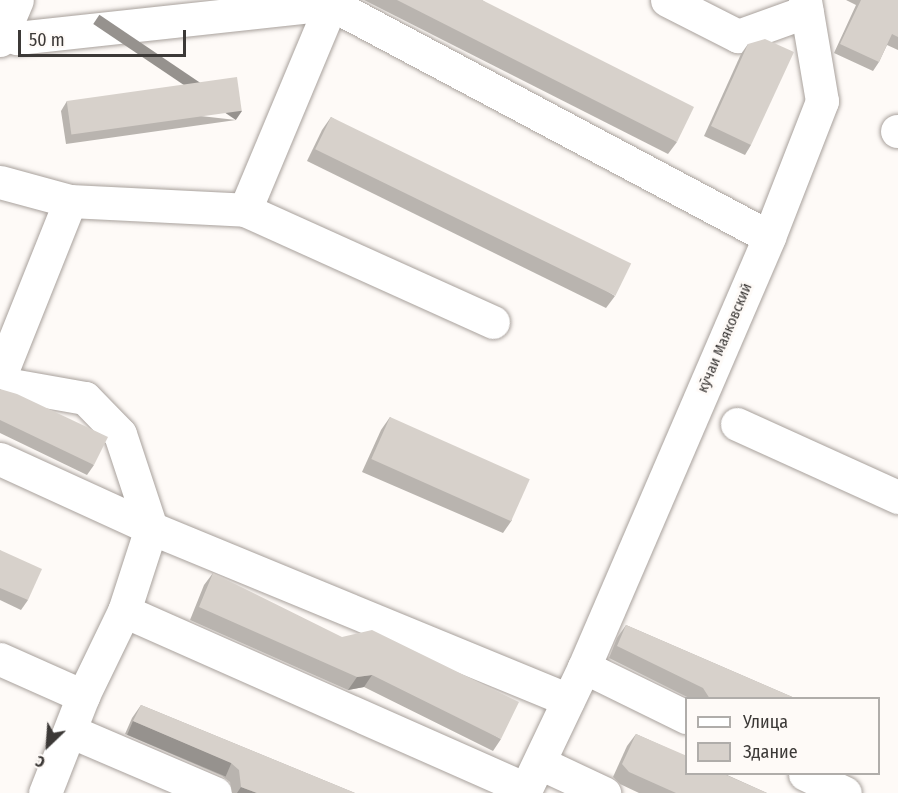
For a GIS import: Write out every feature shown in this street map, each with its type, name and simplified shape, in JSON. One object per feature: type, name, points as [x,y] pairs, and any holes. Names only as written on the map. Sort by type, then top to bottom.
[{"type":"street","points":[[17,0],[2,36],[17,39],[332,2],[769,237]]},
{"type":"street","points":[[667,0],[738,36],[806,6]]},
{"type":"street","points":[[245,210],[332,2]]},
{"type":"street","name":"кӯчаи Маяковский","points":[[530,782],[584,667],[769,237],[822,101],[806,6]]},
{"type":"street","points":[[0,182],[70,201],[245,210],[493,322]]},
{"type":"street","points":[[0,376],[70,201]]},
{"type":"street","points":[[0,383],[85,398],[120,434],[151,528],[124,611],[83,696],[45,793]]},
{"type":"street","points":[[737,424],[898,497]]},
{"type":"street","points":[[0,459],[151,528],[568,700]]},
{"type":"street","points":[[124,611],[530,782],[604,793]]},
{"type":"street","points":[[0,659],[83,696]]},
{"type":"street","points":[[584,667],[685,716]]},
{"type":"street","points":[[70,731],[215,793]]},
{"type":"street","points":[[807,775],[845,793]]},
{"type":"building","points":[[397,0],[482,0],[694,107],[677,142]]},
{"type":"building","points":[[861,0],[898,0],[898,37],[892,34],[879,62],[840,44]]},
{"type":"building","points":[[765,39],[794,52],[751,145],[711,126],[748,44]]},
{"type":"building","points":[[237,77],[242,111],[71,135],[67,101]]},
{"type":"building","points":[[331,117],[631,263],[615,296],[315,149]]},
{"type":"building","points":[[0,389],[17,394],[108,437],[94,465],[0,420]]},
{"type":"building","points":[[390,417],[530,479],[511,521],[371,459]]},
{"type":"building","points":[[0,550],[42,569],[28,600],[0,588]]},
{"type":"building","points":[[213,573],[342,637],[372,630],[519,702],[501,739],[372,675],[357,677],[199,607]]},
{"type":"building","points":[[626,625],[792,697],[709,697],[703,688],[617,646]]},
{"type":"building","points":[[141,705],[355,793],[257,793],[241,787],[239,770],[231,763],[133,721]]},
{"type":"building","points":[[636,734],[685,755],[685,775],[726,775],[767,793],[676,793],[629,772],[622,764]]}]
